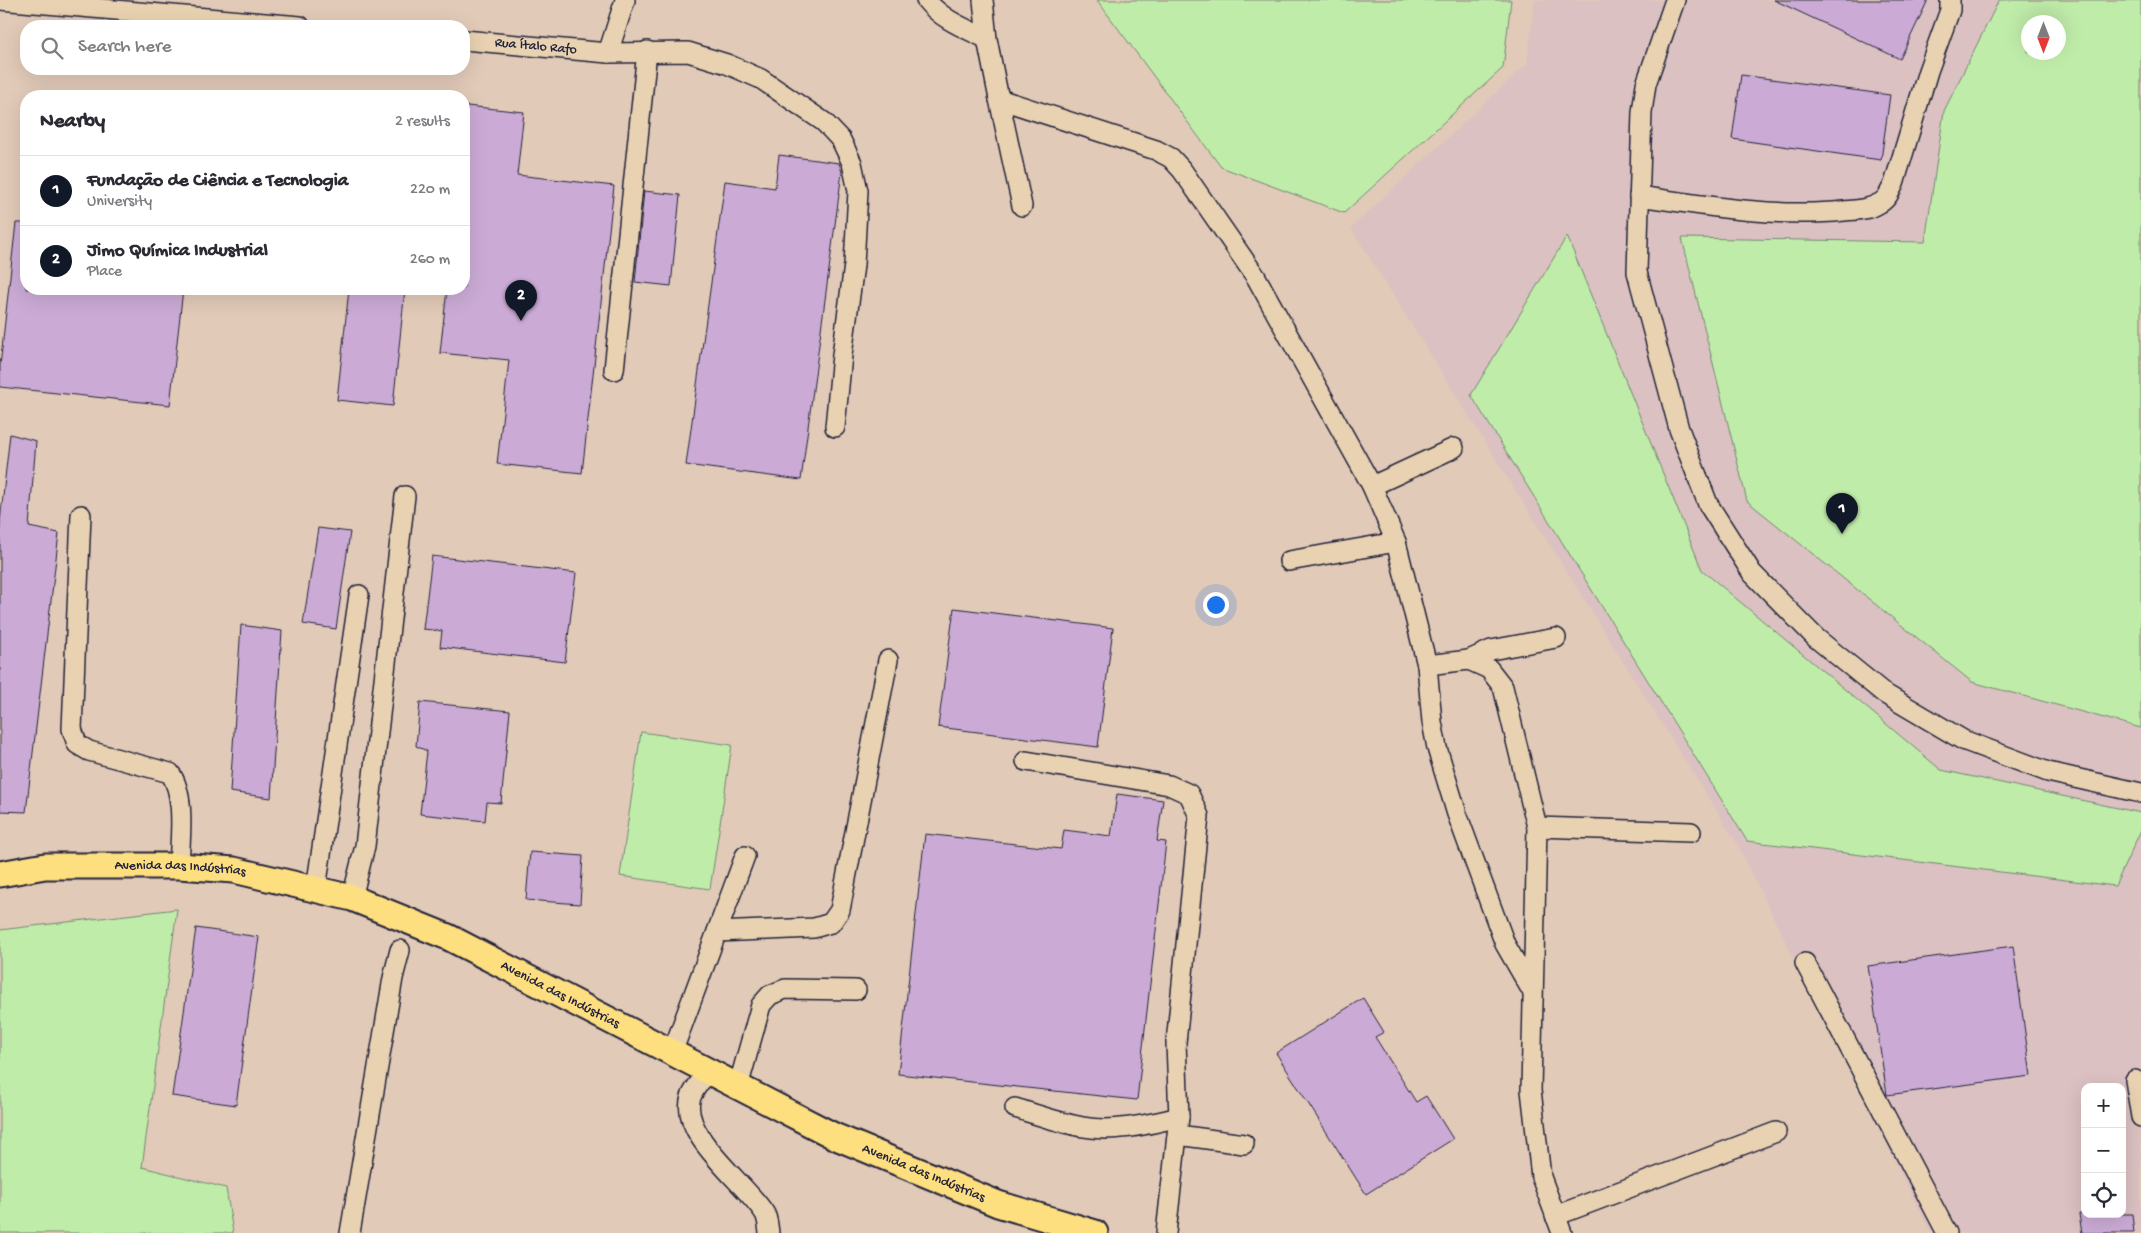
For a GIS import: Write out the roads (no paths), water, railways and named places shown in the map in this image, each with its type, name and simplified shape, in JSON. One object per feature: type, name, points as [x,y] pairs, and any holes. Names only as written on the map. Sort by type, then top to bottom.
[{"type":"main road","name":"Avenida das Indústrias","points":[[0,874],[46,866],[180,866],[234,870],[352,898],[448,937],[834,1136],[998,1204],[1095,1233]]},
{"type":"street","points":[[0,0],[231,20]]},
{"type":"street","points":[[608,53],[625,0]]},
{"type":"street","points":[[926,0],[934,10],[947,20],[987,39]]},
{"type":"street","points":[[983,0],[987,39],[1022,206]]},
{"type":"street","points":[[1675,0],[1646,84],[1642,112],[1637,272],[1679,429],[1708,504],[1752,573],[1816,638],[1885,694],[1963,740],[2048,772],[2141,793]]},
{"type":"street","points":[[1639,196],[1704,206],[1814,214],[1859,210],[1877,205],[1886,198],[1894,184],[1928,71],[1950,10],[1950,0]]},
{"type":"street","name":"Rua Ítalo Rafo","points":[[470,41],[608,53],[688,52],[727,64],[762,79],[824,122],[841,140],[845,148],[852,163],[858,191],[854,266],[842,354],[835,427]]},
{"type":"street","points":[[614,370],[648,51]]},
{"type":"street","points":[[999,99],[1148,147],[1171,158],[1182,170],[1256,277],[1372,486],[1396,542],[1427,664],[1432,722],[1437,748],[1457,814],[1504,944],[1532,991]]},
{"type":"street","points":[[1372,486],[1454,448]]},
{"type":"street","points":[[352,898],[365,846],[405,496]]},
{"type":"street","points":[[81,515],[72,729],[77,744],[89,751],[170,773],[177,782],[181,814],[180,866]]},
{"type":"street","points":[[1289,560],[1396,542]]},
{"type":"street","points":[[316,889],[359,595]]},
{"type":"street","points":[[1427,664],[1469,660],[1491,650],[1556,638]]},
{"type":"street","points":[[717,932],[814,928],[831,923],[840,910],[888,660]]},
{"type":"street","points":[[1469,660],[1489,669],[1503,686],[1537,827],[1531,1090],[1542,1177],[1559,1224],[1776,1132]]},
{"type":"street","points":[[1026,761],[1169,785],[1189,794],[1199,816],[1176,1042],[1178,1126],[1166,1233]]},
{"type":"street","points":[[1537,827],[1691,832]]},
{"type":"street","points":[[672,1053],[745,856]]},
{"type":"street","points":[[350,1233],[393,978],[400,950]]},
{"type":"street","points":[[1805,963],[1947,1233]]},
{"type":"street","points":[[738,1087],[761,1005],[770,995],[785,989],[856,990]]},
{"type":"street","points":[[708,1071],[691,1098],[694,1127],[738,1184],[764,1213],[768,1222],[769,1233]]},
{"type":"street","points":[[2135,1080],[2141,1117]]},
{"type":"street","points":[[1015,1108],[1083,1127],[1103,1129],[1145,1124],[1178,1126],[1244,1144]]},
{"type":"place","name":"Jimo Química Industrial","points":[[521,321]]},
{"type":"place","name":"Fundação de Ciência e Tecnologia","points":[[1842,534]]}]
